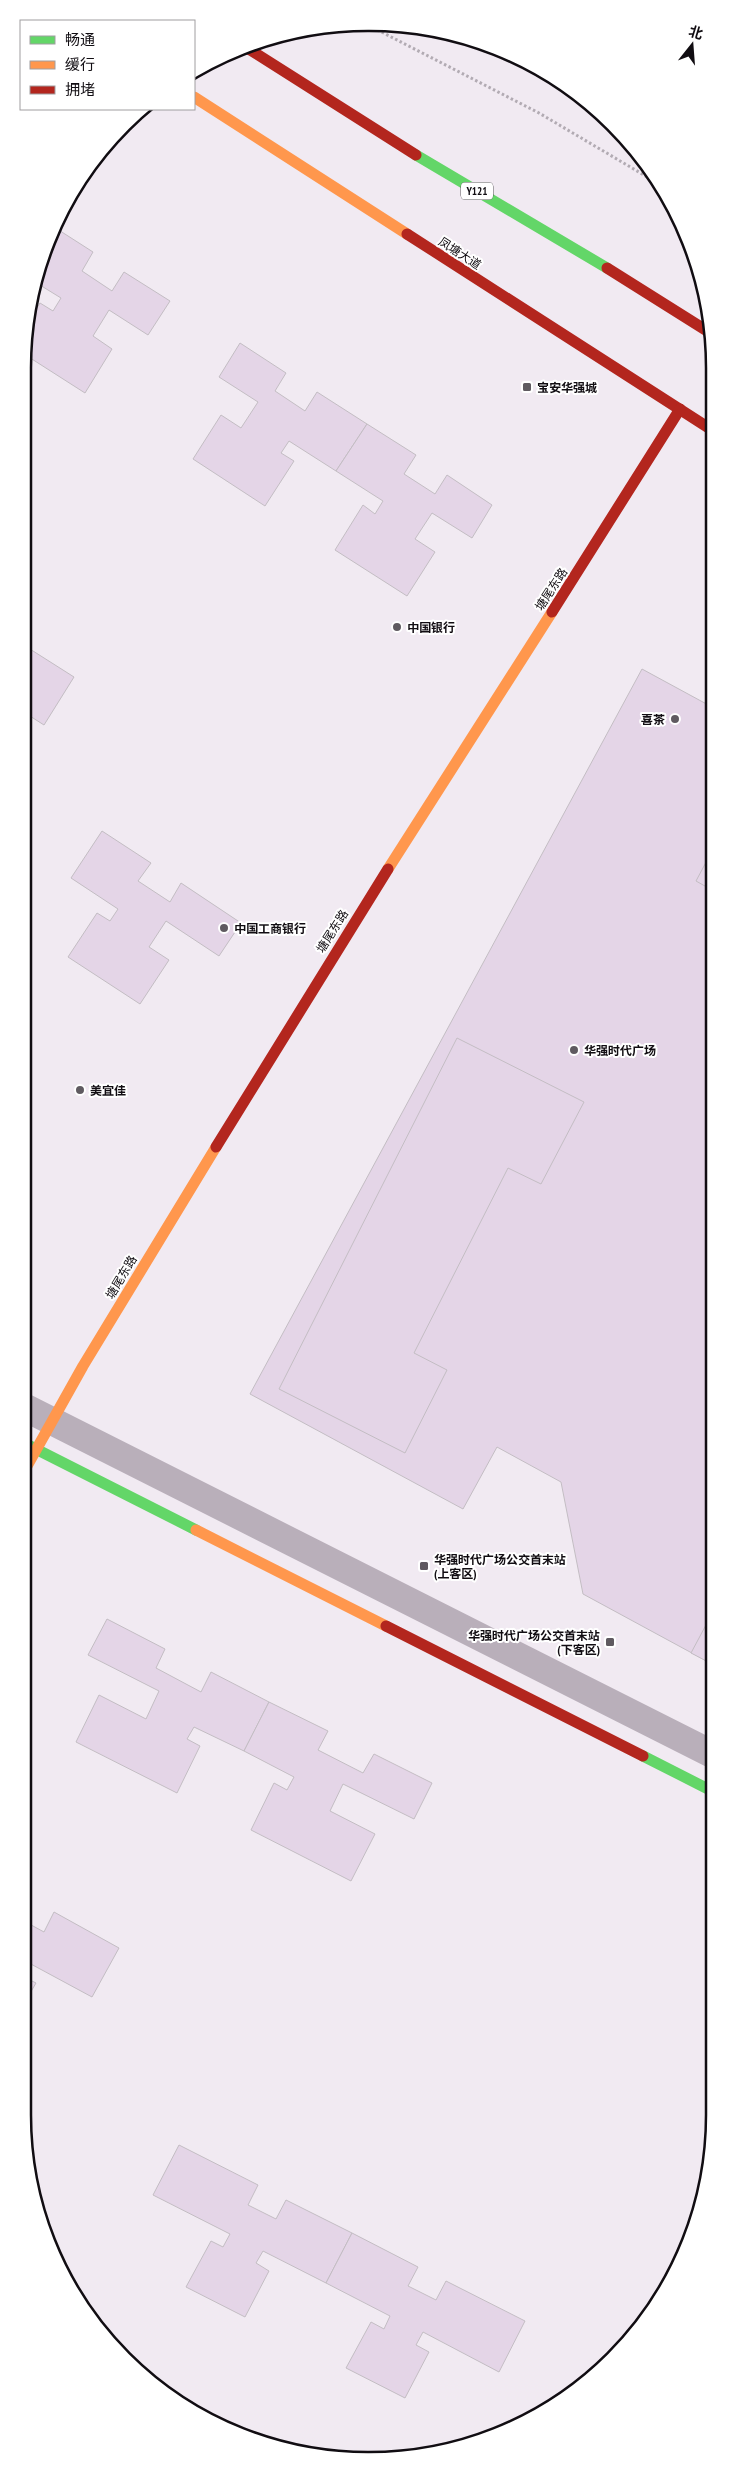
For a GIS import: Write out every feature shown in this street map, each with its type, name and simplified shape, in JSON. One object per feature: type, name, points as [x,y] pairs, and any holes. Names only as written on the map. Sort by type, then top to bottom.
[{"type":"street","name":"Y121","points":[[253,52],[403,146],[620,276],[703,329]]},
{"type":"street","name":"凤塘大道","points":[[195,99],[706,426]]},
{"type":"street","name":"塘尾东路","points":[[31,1459],[83,1366],[334,952],[654,454],[680,409]]},
{"type":"street","points":[[31,1410],[706,1751]]},
{"type":"street","points":[[31,1446],[706,1788]]},
{"type":"path","points":[[381,32],[539,113],[645,176]]},
{"type":"building","points":[[61,231],[93,252],[82,271],[112,291],[124,272],[170,301],[148,335],[109,310],[93,336],[112,349],[85,393],[31,359],[37,308],[40,303],[53,311],[61,298],[42,286],[49,260]]},
{"type":"building","points":[[240,343],[286,373],[275,391],[305,411],[317,392],[367,424],[336,471],[289,441],[281,453],[294,461],[265,506],[193,459],[221,415],[241,428],[258,402],[219,377]]},
{"type":"building","points":[[367,424],[416,455],[404,474],[435,494],[447,475],[492,505],[472,538],[432,513],[415,539],[435,552],[407,596],[335,550],[363,505],[375,514],[383,501],[336,471]]},
{"type":"building","points":[[31,650],[74,677],[44,725],[31,717]]},
{"type":"building","name":"华强时代广场","points":[[642,669],[706,704],[706,1661],[583,1594],[561,1482],[497,1447],[463,1509],[250,1394]]},
{"type":"building","points":[[102,831],[151,863],[138,881],[170,902],[181,883],[241,923],[219,956],[166,921],[149,947],[169,960],[140,1004],[68,957],[97,913],[110,921],[118,909],[71,878]]},
{"type":"building","points":[[706,862],[706,887],[696,881]]},
{"type":"building","points":[[457,1038],[584,1102],[541,1184],[508,1168],[414,1353],[447,1370],[405,1453],[279,1389]]},
{"type":"building","points":[[107,1619],[165,1649],[156,1668],[201,1692],[211,1672],[269,1702],[244,1751],[194,1727],[187,1739],[200,1746],[177,1793],[76,1742],[99,1695],[146,1719],[159,1691],[88,1655]]},
{"type":"building","points":[[706,1625],[706,1661],[691,1653]]},
{"type":"building","points":[[269,1702],[328,1731],[318,1750],[363,1773],[374,1754],[432,1783],[414,1819],[343,1784],[330,1811],[375,1834],[351,1881],[251,1830],[274,1783],[287,1790],[294,1777],[244,1751]]},
{"type":"building","points":[[54,1912],[119,1948],[92,1997],[31,1964],[31,1925],[44,1932]]},
{"type":"building","points":[[31,1980],[36,1983],[31,1992]]},
{"type":"building","points":[[179,2145],[258,2185],[248,2205],[276,2219],[286,2200],[352,2233],[326,2283],[263,2251],[256,2263],[269,2271],[245,2317],[186,2287],[211,2241],[223,2247],[230,2234],[153,2195]]},
{"type":"building","points":[[352,2233],[418,2267],[408,2286],[436,2300],[446,2281],[525,2321],[499,2372],[423,2332],[416,2345],[429,2352],[405,2398],[346,2368],[371,2322],[384,2329],[390,2316],[326,2283]]},
{"type":"traffic: fast","points":[[416,155],[607,268]]},
{"type":"traffic: fast","points":[[31,1447],[196,1530]]},
{"type":"traffic: fast","points":[[643,1756],[706,1788]]},
{"type":"traffic: slow","points":[[195,98],[407,234]]},
{"type":"traffic: slow","points":[[388,869],[552,612]]},
{"type":"traffic: slow","points":[[31,1459],[83,1366],[216,1147]]},
{"type":"traffic: slow","points":[[196,1530],[386,1626]]},
{"type":"traffic: jam","points":[[253,52],[416,155]]},
{"type":"traffic: jam","points":[[407,234],[706,426]]},
{"type":"traffic: jam","points":[[607,268],[703,329]]},
{"type":"traffic: jam","points":[[552,612],[680,409]]},
{"type":"traffic: jam","points":[[216,1147],[388,869]]},
{"type":"traffic: jam","points":[[386,1626],[643,1756]]},
{"type":"place","name":"宝安华强城","points":[[527,387]]},
{"type":"place","name":"中国银行","points":[[397,627]]},
{"type":"place","name":"喜茶","points":[[675,719]]},
{"type":"place","name":"中国工商银行","points":[[224,928]]},
{"type":"place","name":"华强时代广场","points":[[574,1050]]},
{"type":"place","name":"美宜佳","points":[[80,1090]]},
{"type":"place","name":"华强时代广场公交首末站 (上客区)","points":[[424,1566]]},
{"type":"place","name":"华强时代广场公交首末站 (下客区)","points":[[610,1642]]}]
